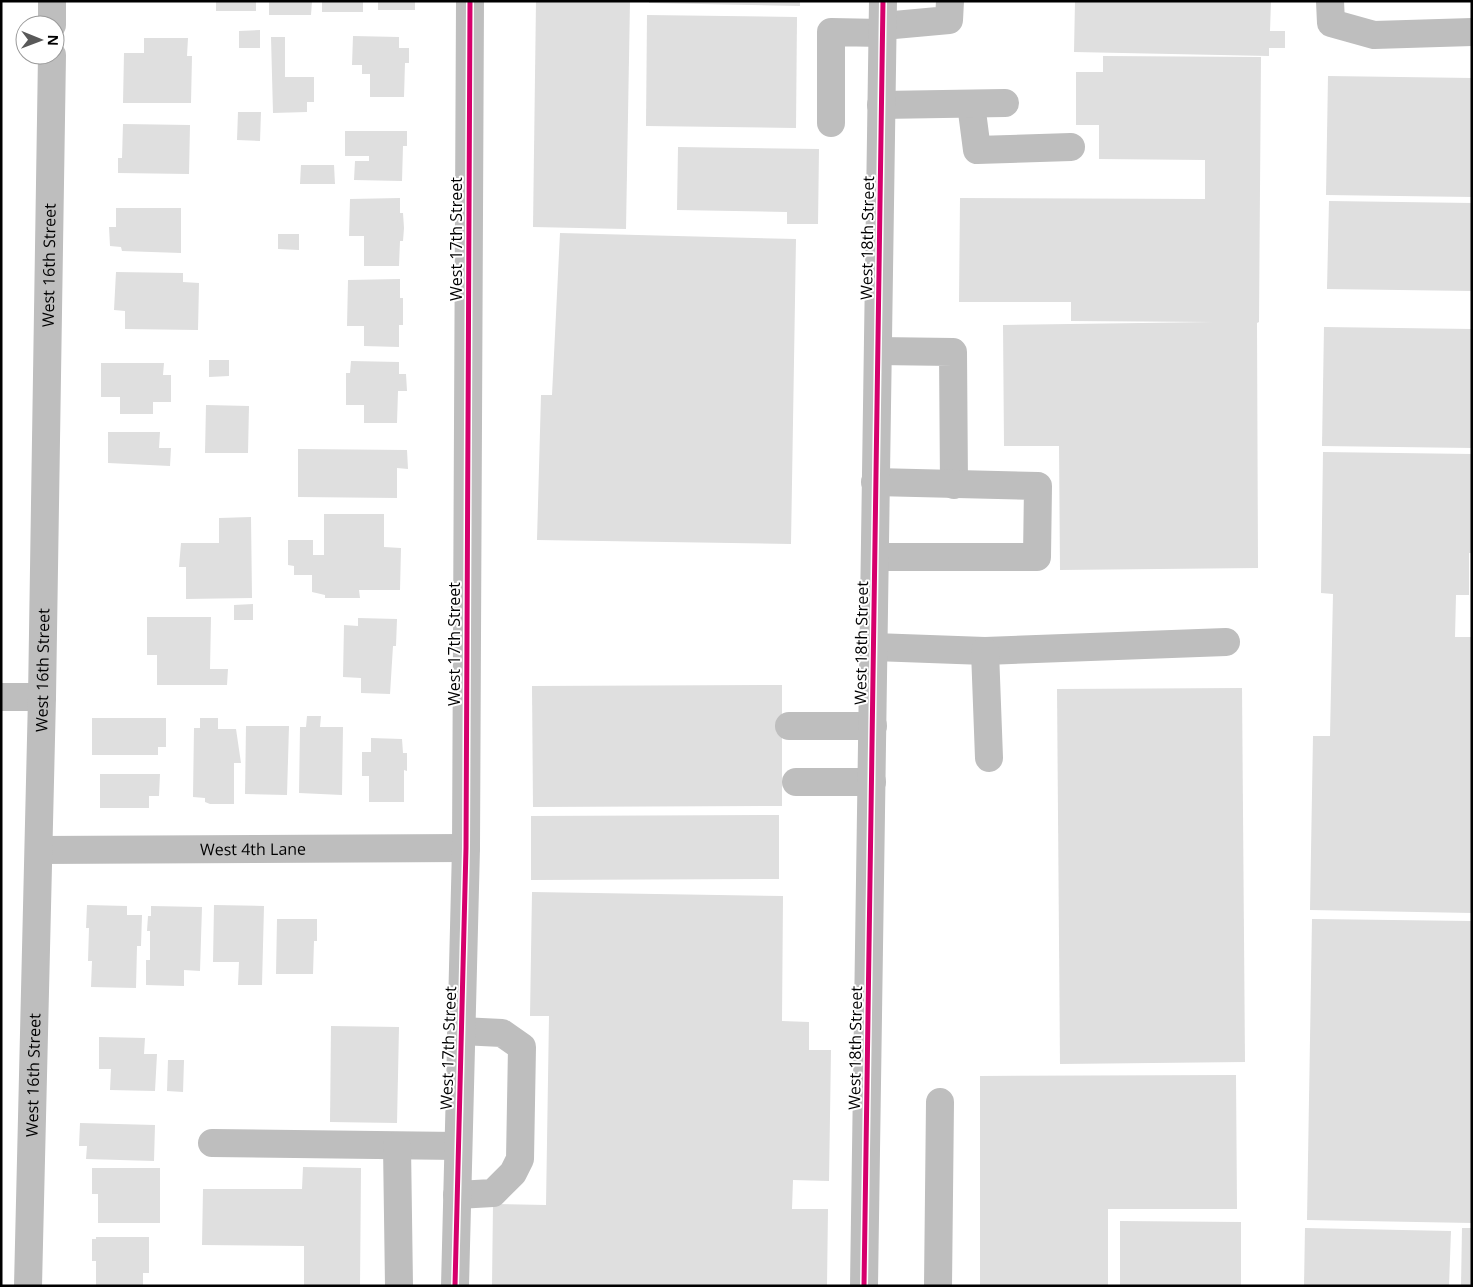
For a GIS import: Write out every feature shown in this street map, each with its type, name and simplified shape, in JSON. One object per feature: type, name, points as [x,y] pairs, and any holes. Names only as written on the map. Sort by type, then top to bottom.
[{"type":"street","points":[[52,1],[52,15]]},
{"type":"street","name":"West 17th Street","points":[[455,1286],[466,848],[470,1]]},
{"type":"street","points":[[831,123],[831,32],[883,20],[949,20],[950,1]]},
{"type":"street","points":[[1330,1],[1331,22],[1374,35],[1472,32]]},
{"type":"street","name":"West 18th Street","points":[[864,1286],[883,20]]},
{"type":"street","name":"West 16th Street","points":[[28,1286],[39,850],[52,65]]},
{"type":"street","points":[[881,106],[1005,103]]},
{"type":"street","points":[[972,104],[977,150],[1072,147]]},
{"type":"street","points":[[878,351],[953,352],[954,486]]},
{"type":"street","points":[[875,557],[1037,558],[1038,486],[954,486],[876,482]]},
{"type":"street","points":[[874,648],[985,652],[1226,642]]},
{"type":"street","points":[[985,652],[989,758]]},
{"type":"street","points":[[1,697],[42,696]]},
{"type":"street","points":[[789,726],[873,726]]},
{"type":"street","points":[[796,782],[872,782]]},
{"type":"street","name":"West 4th Lane","points":[[39,850],[466,848]]},
{"type":"street","points":[[457,1195],[493,1193],[513,1173],[520,1159],[522,1046],[502,1033],[461,1031]]},
{"type":"street","points":[[938,1286],[940,1102]]},
{"type":"street","points":[[212,1143],[458,1146]]},
{"type":"street","points":[[397,1146],[399,1286]]},
{"type":"building","points":[[216,1],[256,1],[256,11],[216,11]]},
{"type":"building","points":[[269,1],[312,1],[311,15],[269,15]]},
{"type":"building","points":[[322,1],[363,1],[363,12],[322,12]]},
{"type":"building","points":[[378,1],[415,1],[415,10],[378,10]]},
{"type":"building","points":[[536,1],[630,1],[626,229],[533,227]]},
{"type":"building","points":[[649,1],[800,1],[800,6],[649,3]]},
{"type":"building","points":[[1075,1],[1271,1],[1270,31],[1285,31],[1285,48],[1269,48],[1269,56],[1074,52]]},
{"type":"building","points":[[647,15],[797,17],[796,128],[646,126]]},
{"type":"building","points":[[260,30],[260,48],[239,48],[239,31]]},
{"type":"building","points":[[353,36],[399,37],[399,48],[409,48],[409,63],[405,63],[404,97],[370,97],[370,74],[362,74],[362,65],[352,65]]},
{"type":"building","points":[[271,37],[285,37],[285,77],[314,77],[314,102],[307,102],[307,112],[273,113]]},
{"type":"building","points":[[144,38],[188,38],[187,56],[192,56],[191,103],[123,103],[124,53],[144,53]]},
{"type":"building","points":[[1103,56],[1261,57],[1259,322],[1257,323],[1258,568],[1060,570],[1059,446],[1004,446],[1003,325],[1214,322],[1071,321],[1071,302],[959,302],[960,198],[1205,199],[1205,160],[1099,159],[1099,125],[1076,125],[1076,72],[1103,72]]},
{"type":"building","points":[[1328,76],[1472,78],[1472,197],[1326,195]]},
{"type":"building","points":[[238,112],[261,112],[260,141],[237,140]]},
{"type":"building","points":[[123,124],[190,125],[189,174],[118,173],[118,158],[122,158]]},
{"type":"building","points":[[345,131],[407,131],[407,146],[403,146],[402,181],[354,180],[355,161],[369,161],[369,156],[345,156]]},
{"type":"building","points":[[678,147],[819,149],[818,224],[787,224],[787,212],[677,210]]},
{"type":"building","points":[[301,165],[334,165],[335,184],[300,184]]},
{"type":"building","points":[[400,198],[400,213],[403,213],[404,228],[403,241],[400,241],[399,266],[364,266],[364,236],[349,236],[350,199]]},
{"type":"building","points":[[1329,201],[1472,203],[1472,291],[1327,289]]},
{"type":"building","points":[[116,208],[181,208],[181,253],[122,251],[121,247],[110,246],[109,227],[116,227]]},
{"type":"building","points":[[560,233],[796,239],[791,544],[537,540],[541,395],[552,395]]},
{"type":"building","points":[[278,234],[299,234],[299,250],[278,249]]},
{"type":"building","points":[[116,272],[183,273],[183,282],[199,283],[198,330],[125,329],[125,311],[114,310]]},
{"type":"building","points":[[400,279],[400,298],[403,298],[403,325],[399,325],[399,347],[364,346],[364,326],[347,326],[348,280]]},
{"type":"building","points":[[1324,327],[1472,329],[1472,448],[1322,446]]},
{"type":"building","points":[[209,360],[229,360],[229,376],[209,377]]},
{"type":"building","points":[[351,361],[399,362],[399,374],[406,374],[407,391],[398,391],[397,423],[364,423],[364,405],[346,405],[346,373],[350,373]]},
{"type":"building","points":[[101,363],[164,363],[163,375],[171,375],[171,402],[153,402],[153,414],[120,414],[120,397],[101,397]]},
{"type":"building","points":[[206,405],[249,406],[248,453],[205,453]]},
{"type":"building","points":[[108,432],[160,432],[159,448],[171,448],[170,466],[108,463]]},
{"type":"building","points":[[298,449],[407,450],[408,469],[397,468],[397,498],[298,497]]},
{"type":"building","points":[[1323,452],[1472,454],[1472,553],[1469,553],[1469,595],[1456,595],[1455,637],[1472,637],[1472,913],[1310,910],[1313,736],[1330,736],[1333,594],[1321,593]]},
{"type":"building","points":[[324,514],[384,514],[384,547],[401,548],[400,590],[359,590],[360,598],[325,598],[325,595],[312,592],[312,575],[294,575],[294,566],[288,565],[288,540],[313,540],[313,555],[324,555]]},
{"type":"building","points":[[251,517],[252,598],[186,599],[186,567],[179,567],[181,543],[219,543],[219,518]]},
{"type":"building","points":[[253,604],[253,620],[234,620],[234,605]]},
{"type":"building","points":[[147,617],[211,617],[210,669],[228,669],[227,685],[157,685],[157,655],[147,655]]},
{"type":"building","points":[[358,618],[397,619],[396,646],[393,646],[390,694],[361,693],[361,678],[343,677],[344,625],[358,626]]},
{"type":"building","points":[[782,685],[782,806],[533,807],[532,686]]},
{"type":"building","points":[[1242,688],[1245,1062],[1060,1064],[1057,689]]},
{"type":"building","points":[[307,716],[321,716],[320,727],[343,727],[342,795],[299,793],[300,727],[306,727]]},
{"type":"building","points":[[92,718],[166,718],[166,747],[158,747],[158,755],[92,755]]},
{"type":"building","points":[[200,718],[218,718],[218,729],[236,729],[241,763],[234,763],[234,804],[210,804],[205,802],[205,798],[193,797],[194,728],[200,728]]},
{"type":"building","points":[[246,726],[289,726],[287,795],[245,794]]},
{"type":"building","points":[[371,738],[402,739],[403,753],[407,753],[407,771],[404,770],[404,802],[369,802],[369,776],[362,776],[362,752],[371,752]]},
{"type":"building","points":[[100,774],[160,774],[159,796],[149,796],[149,808],[100,808]]},
{"type":"building","points":[[779,815],[779,879],[531,880],[531,816]]},
{"type":"building","points":[[532,892],[783,896],[782,1021],[809,1022],[809,1050],[831,1050],[829,1181],[793,1180],[792,1209],[828,1209],[827,1286],[492,1286],[493,1204],[546,1205],[549,1016],[530,1016]]},
{"type":"building","points":[[87,905],[127,906],[127,915],[142,915],[141,946],[137,946],[136,988],[91,987],[92,961],[88,961],[89,928],[86,928]]},
{"type":"building","points":[[214,905],[264,906],[262,985],[238,985],[239,962],[213,962]]},
{"type":"building","points":[[151,906],[202,907],[200,971],[184,970],[184,986],[146,985],[146,960],[150,960],[150,931],[147,931],[148,916],[151,916]]},
{"type":"building","points":[[277,919],[317,919],[317,941],[314,941],[313,974],[276,974]]},
{"type":"building","points":[[1312,919],[1472,921],[1472,1223],[1307,1220]]},
{"type":"building","points":[[331,1026],[399,1027],[397,1123],[330,1122]]},
{"type":"building","points":[[99,1037],[145,1038],[144,1054],[157,1054],[155,1091],[110,1090],[111,1069],[99,1069]]},
{"type":"building","points":[[168,1060],[184,1060],[183,1092],[167,1091]]},
{"type":"building","points":[[1236,1075],[1237,1209],[1108,1209],[1108,1286],[980,1286],[980,1076]]},
{"type":"building","points":[[80,1123],[155,1125],[154,1161],[86,1159],[87,1146],[79,1146]]},
{"type":"building","points":[[303,1167],[361,1168],[360,1286],[304,1286],[304,1246],[202,1245],[203,1189],[302,1189]]},
{"type":"building","points":[[92,1168],[160,1168],[160,1223],[98,1223],[98,1194],[92,1194]]},
{"type":"building","points":[[1120,1221],[1241,1222],[1241,1286],[1120,1286]]},
{"type":"building","points":[[1305,1228],[1451,1231],[1449,1286],[1304,1286]]},
{"type":"building","points":[[1462,1228],[1472,1228],[1472,1286],[1461,1286]]},
{"type":"building","points":[[96,1237],[149,1237],[149,1273],[143,1273],[143,1286],[96,1286],[96,1261],[92,1261],[92,1239],[96,1239]]},
{"type":"cycle path","points":[[455,1286],[466,848],[470,1]]},
{"type":"cycle path","points":[[864,1286],[883,1]]}]
